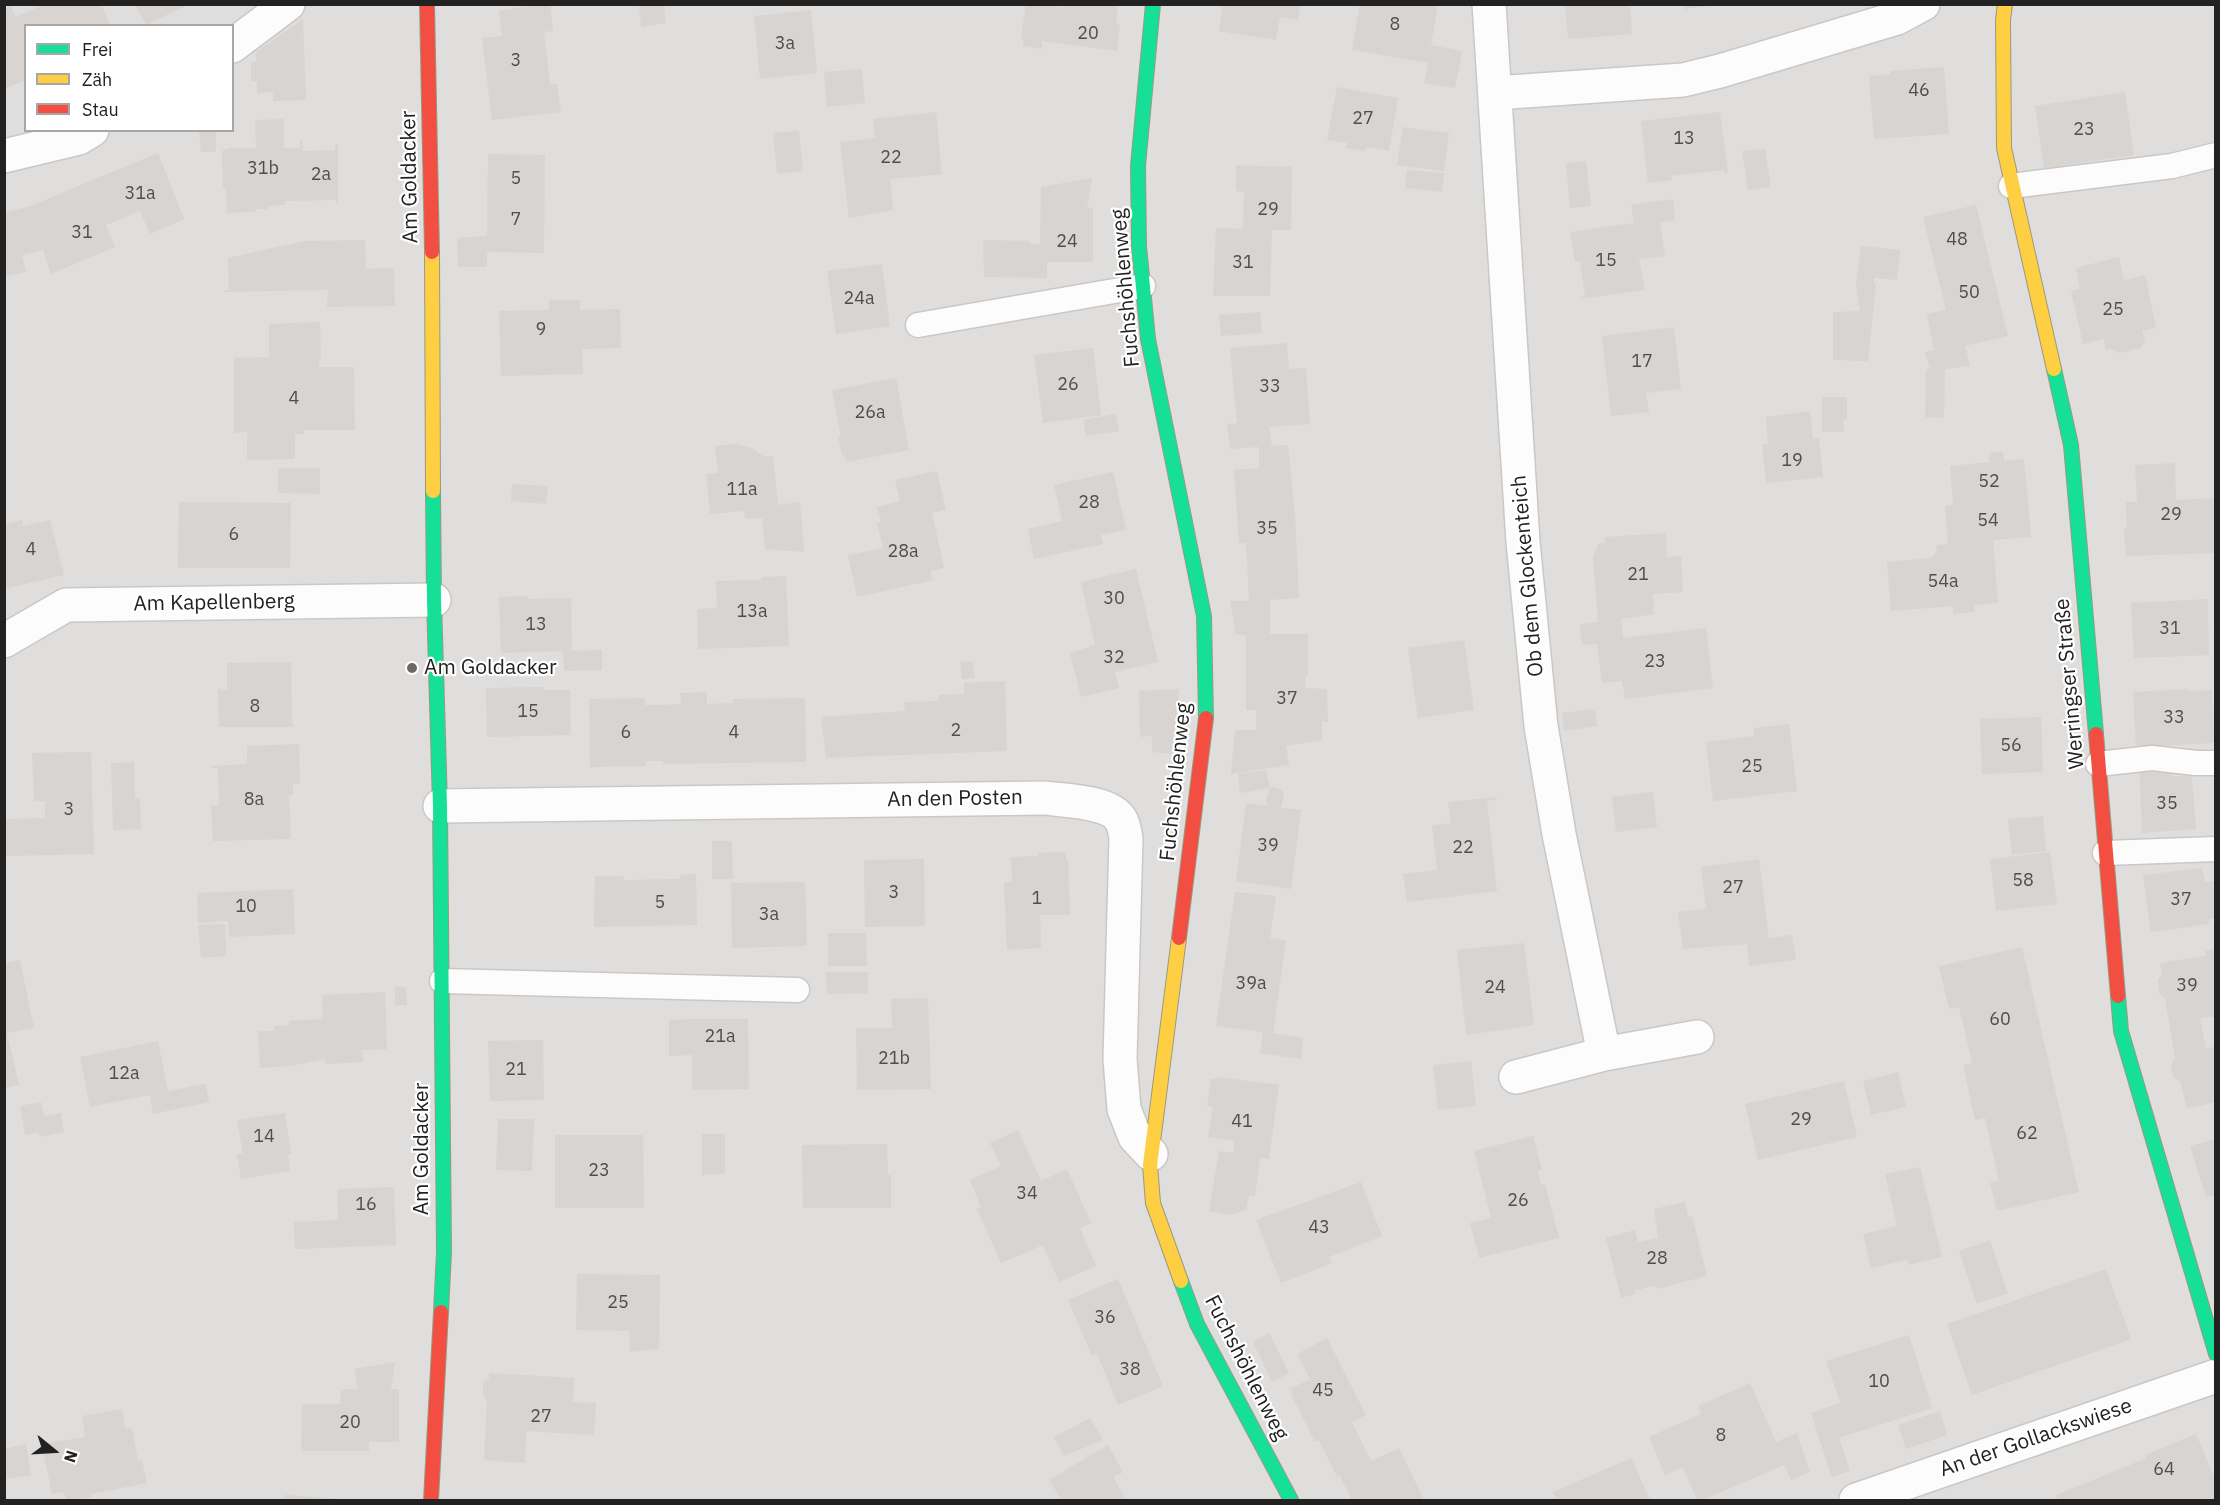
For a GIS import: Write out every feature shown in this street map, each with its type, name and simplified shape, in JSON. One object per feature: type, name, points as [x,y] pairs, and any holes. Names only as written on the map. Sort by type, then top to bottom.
[{"type":"street","points":[[234,44],[288,4]]},
{"type":"street","name":"Am Goldacker","points":[[428,4],[444,1252],[431,1500]]},
{"type":"street","name":"Fuchshöhlenweg","points":[[1154,4],[1138,166],[1139,246],[1148,339],[1204,616],[1206,726],[1151,1154],[1153,1203],[1197,1324],[1291,1500]]},
{"type":"street","name":"Ob dem Glockenteich","points":[[1490,4],[1523,542],[1541,726],[1558,834],[1604,1054]]},
{"type":"street","points":[[1495,93],[1683,80],[1897,18],[1923,4]]},
{"type":"street","name":"Werringser Straße","points":[[2005,4],[2003,20],[2004,148],[2071,445],[2121,1030],[2216,1354]]},
{"type":"street","points":[[4,156],[79,138],[89,132]]},
{"type":"street","name":"Am Kapellenberg","points":[[4,641],[66,606],[434,600]]},
{"type":"street","name":"An den Posten","points":[[440,806],[1045,798],[1108,809],[1121,819],[1126,838],[1120,1059],[1124,1109],[1136,1137],[1151,1154]]},
{"type":"street","points":[[1516,1077],[1604,1054],[1697,1036]]},
{"type":"street","name":"An der Gollackswiese","points":[[1856,1500],[2216,1376]]},
{"type":"lane","points":[[2011,186],[2172,166],[2216,155]]},
{"type":"lane","points":[[918,325],[1143,286]]},
{"type":"lane","points":[[2098,764],[2152,758],[2216,763]]},
{"type":"lane","points":[[2105,853],[2216,849]]},
{"type":"lane","points":[[442,981],[797,990]]},
{"type":"shaded area","points":[[5,5],[2215,5],[2215,1500],[5,1500]]},
{"type":"building","points":[[46,4],[101,4],[109,24],[24,24],[24,81],[4,89],[4,9],[11,6],[15,17]]},
{"type":"building","points":[[135,4],[189,4],[148,24],[145,24]]},
{"type":"building","points":[[550,4],[553,31],[544,32],[550,84],[557,84],[561,112],[492,120],[482,38],[502,36],[499,11]]},
{"type":"building","points":[[639,4],[664,4],[666,23],[641,27]]},
{"type":"building","points":[[1026,4],[1061,7],[1061,4],[1118,4],[1116,24],[1120,25],[1117,51],[1042,41],[1042,49],[1023,46],[1021,38]]},
{"type":"building","points":[[1360,4],[1438,4],[1431,45],[1462,51],[1455,88],[1424,83],[1428,63],[1352,50]]},
{"type":"building","points":[[1565,4],[1630,4],[1632,34],[1568,39]]},
{"type":"building","points":[[1685,4],[1708,4],[1709,6],[1688,8],[1686,13]]},
{"type":"building","points":[[1223,5],[1300,5],[1298,20],[1280,17],[1276,40],[1219,31]]},
{"type":"building","points":[[811,10],[817,73],[760,79],[754,16]]},
{"type":"building","points":[[303,19],[306,100],[273,101],[273,92],[257,93],[257,81],[251,81],[251,62],[256,62],[256,52]]},
{"type":"building","points":[[1944,67],[1949,134],[1874,139],[1869,76],[1890,74],[1890,71]]},
{"type":"building","points":[[862,69],[865,103],[827,107],[824,72]]},
{"type":"building","points":[[1337,87],[1398,98],[1389,151],[1366,147],[1365,151],[1346,148],[1347,143],[1327,140]]},
{"type":"building","points":[[2125,92],[2134,155],[2044,168],[2035,106]]},
{"type":"building","points":[[936,112],[942,174],[890,179],[893,210],[849,218],[840,142],[875,138],[873,119]]},
{"type":"building","points":[[1720,112],[1728,173],[1725,174],[1724,170],[1671,176],[1672,180],[1648,183],[1641,121]]},
{"type":"building","points":[[284,119],[284,148],[300,148],[300,141],[302,141],[303,151],[335,150],[335,144],[338,145],[338,204],[336,200],[285,201],[285,205],[255,209],[256,212],[227,213],[226,188],[223,188],[222,151],[229,148],[256,148],[255,120]]},
{"type":"building","points":[[1403,127],[1449,133],[1444,171],[1397,165]]},
{"type":"building","points":[[799,131],[803,171],[777,174],[773,133]]},
{"type":"building","points":[[199,132],[216,132],[216,152],[201,152]]},
{"type":"building","points":[[1765,149],[1771,187],[1748,190],[1742,151]]},
{"type":"building","points":[[158,153],[184,219],[150,234],[140,211],[106,225],[115,247],[51,274],[43,250],[22,255],[26,272],[4,277],[4,212],[28,207]]},
{"type":"building","points":[[488,154],[545,155],[544,253],[487,252],[487,267],[458,267],[457,238],[487,236]]},
{"type":"building","points":[[1586,161],[1591,206],[1570,208],[1566,163]]},
{"type":"building","points":[[1236,165],[1292,167],[1291,230],[1272,230],[1270,296],[1213,296],[1216,228],[1243,229],[1244,192],[1236,191]]},
{"type":"building","points":[[1407,170],[1444,173],[1442,192],[1405,188]]},
{"type":"building","points":[[1092,178],[1087,208],[1093,207],[1093,262],[1047,262],[1047,278],[984,277],[983,240],[1030,241],[1030,244],[1040,244],[1041,187]]},
{"type":"building","points":[[1673,199],[1675,220],[1660,222],[1665,256],[1639,259],[1645,290],[1580,299],[1585,296],[1580,261],[1575,262],[1570,232],[1634,223],[1631,205]]},
{"type":"building","points":[[1976,205],[2008,336],[1965,346],[1970,366],[1945,369],[1944,418],[1925,417],[1926,370],[1930,369],[1925,352],[1934,350],[1927,314],[1946,310],[1923,217]]},
{"type":"building","points":[[365,240],[366,269],[394,268],[395,306],[327,307],[328,290],[224,292],[224,290],[229,290],[228,258],[305,241]]},
{"type":"building","points":[[1861,246],[1900,250],[1897,280],[1874,278],[1874,283],[1876,283],[1868,361],[1833,360],[1833,312],[1860,311],[1856,285]]},
{"type":"building","points":[[2119,257],[2124,280],[2145,275],[2156,328],[2142,331],[2145,342],[2140,348],[2119,353],[2113,349],[2106,350],[2104,339],[2083,344],[2071,291],[2080,289],[2076,268]]},
{"type":"building","points":[[882,264],[890,326],[836,334],[827,271]]},
{"type":"building","points":[[549,300],[580,300],[580,310],[620,309],[621,348],[582,349],[583,374],[501,376],[499,311],[549,310]]},
{"type":"building","points":[[1260,312],[1262,333],[1221,336],[1219,315]]},
{"type":"building","points":[[320,322],[319,367],[354,367],[355,430],[304,430],[304,434],[295,434],[295,459],[247,460],[247,432],[234,433],[234,358],[269,357],[269,324]]},
{"type":"building","points":[[1674,327],[1681,389],[1646,393],[1649,412],[1611,416],[1602,336]]},
{"type":"building","points":[[1287,343],[1289,369],[1306,368],[1310,424],[1269,427],[1272,446],[1288,445],[1295,516],[1299,598],[1270,600],[1270,634],[1308,634],[1308,675],[1306,675],[1305,688],[1327,689],[1328,722],[1322,722],[1322,740],[1286,746],[1289,765],[1231,774],[1235,730],[1256,730],[1256,710],[1246,710],[1246,635],[1236,635],[1230,601],[1249,601],[1246,543],[1239,543],[1234,470],[1259,468],[1259,447],[1230,449],[1227,424],[1237,423],[1230,348]]},
{"type":"building","points":[[1093,348],[1101,415],[1043,423],[1034,355]]},
{"type":"building","points":[[896,378],[909,450],[846,462],[845,455],[842,456],[838,436],[841,436],[832,390]]},
{"type":"building","points":[[1822,397],[1847,397],[1847,420],[1843,421],[1844,432],[1822,432]]},
{"type":"building","points":[[1810,411],[1813,439],[1819,438],[1823,477],[1766,483],[1762,445],[1768,444],[1766,417]]},
{"type":"building","points":[[1116,414],[1119,431],[1086,436],[1083,420]]},
{"type":"building","points":[[737,444],[752,448],[763,456],[773,456],[778,505],[800,502],[804,552],[765,549],[762,518],[745,519],[744,511],[710,514],[706,474],[718,473],[715,446]]},
{"type":"building","points":[[2003,452],[2004,461],[2024,459],[2031,537],[1993,540],[1998,603],[1974,605],[1975,612],[1953,614],[1953,606],[1891,611],[1887,562],[1931,558],[1937,551],[1936,545],[1948,544],[1945,506],[1953,505],[1950,466],[1989,462],[1989,453]]},
{"type":"building","points":[[2175,463],[2176,500],[2216,498],[2216,553],[2126,556],[2124,529],[2127,529],[2126,502],[2137,502],[2135,465]]},
{"type":"building","points":[[278,468],[320,468],[320,494],[278,493]]},
{"type":"building","points":[[937,471],[946,510],[932,513],[944,568],[930,571],[933,580],[857,597],[848,555],[883,548],[877,523],[881,522],[877,507],[900,501],[895,480]]},
{"type":"building","points":[[1113,472],[1126,530],[1101,535],[1103,544],[1034,559],[1028,529],[1062,521],[1054,485]]},
{"type":"building","points":[[512,484],[548,486],[546,504],[511,501]]},
{"type":"building","points":[[179,502],[291,503],[290,568],[178,568]]},
{"type":"building","points":[[22,520],[23,526],[50,520],[64,575],[4,589],[4,524]]},
{"type":"building","points":[[1666,533],[1667,557],[1681,556],[1683,592],[1653,594],[1654,614],[1621,619],[1623,638],[1706,628],[1713,688],[1625,699],[1622,681],[1602,683],[1597,644],[1582,645],[1580,624],[1598,622],[1593,557],[1599,543],[1605,543],[1605,537]]},
{"type":"building","points":[[1136,569],[1158,662],[1115,672],[1119,688],[1081,697],[1070,653],[1095,645],[1081,582]]},
{"type":"building","points":[[786,576],[789,646],[698,649],[697,609],[717,608],[716,581],[761,580],[761,577]]},
{"type":"building","points":[[528,596],[529,599],[571,598],[572,651],[602,650],[602,670],[564,671],[563,651],[501,653],[499,597]]},
{"type":"building","points":[[2208,599],[2209,655],[2134,658],[2131,603]]},
{"type":"building","points":[[1464,640],[1474,710],[1418,718],[1408,648]]},
{"type":"building","points":[[972,661],[975,678],[962,679],[960,662]]},
{"type":"building","points":[[291,662],[292,723],[294,727],[219,727],[218,688],[227,690],[227,663]]},
{"type":"building","points":[[1005,681],[1007,751],[826,758],[821,717],[905,711],[904,702],[938,701],[939,695],[964,694],[964,683]]},
{"type":"building","points":[[543,687],[543,690],[570,690],[571,735],[487,737],[486,688]]},
{"type":"building","points":[[1179,689],[1173,754],[1152,752],[1152,736],[1140,737],[1139,691]]},
{"type":"building","points":[[2188,689],[2188,691],[2212,690],[2215,743],[2136,747],[2133,692]]},
{"type":"building","points":[[707,692],[707,704],[733,703],[734,699],[805,698],[806,762],[663,764],[663,761],[646,761],[646,766],[590,767],[589,699],[645,698],[645,705],[681,704],[680,693]]},
{"type":"building","points":[[1595,709],[1597,726],[1564,731],[1562,713]]},
{"type":"building","points":[[2041,717],[2043,772],[1982,774],[1980,719]]},
{"type":"building","points":[[1789,724],[1797,791],[1713,801],[1706,742],[1754,736],[1754,728]]},
{"type":"building","points":[[299,744],[300,783],[293,784],[293,795],[289,795],[291,839],[213,841],[211,805],[219,805],[218,768],[211,768],[211,766],[247,764],[247,746]]},
{"type":"building","points":[[91,752],[94,854],[6,856],[5,819],[45,818],[45,801],[34,801],[32,753]]},
{"type":"building","points":[[2171,761],[2172,776],[2192,776],[2196,829],[2142,833],[2139,762]]},
{"type":"building","points":[[134,762],[135,799],[140,799],[141,829],[113,830],[111,763]]},
{"type":"building","points":[[1266,770],[1270,788],[1240,793],[1238,774]]},
{"type":"building","points":[[1275,787],[1282,790],[1284,794],[1281,808],[1301,810],[1291,889],[1236,881],[1246,803],[1267,806],[1266,799],[1270,788]]},
{"type":"building","points":[[1653,792],[1657,827],[1616,832],[1612,797]]},
{"type":"building","points":[[1497,797],[1497,799],[1487,801],[1497,891],[1407,902],[1403,874],[1437,870],[1432,825],[1451,823],[1448,802]]},
{"type":"building","points":[[2043,816],[2046,851],[2012,855],[2008,819]]},
{"type":"building","points":[[712,841],[732,841],[733,879],[712,879]]},
{"type":"building","points":[[1066,852],[1070,915],[1040,915],[1041,948],[1007,950],[1004,883],[1012,882],[1011,857]]},
{"type":"building","points":[[2050,852],[2057,904],[1996,911],[1990,859]]},
{"type":"building","points":[[924,859],[925,926],[865,927],[864,860]]},
{"type":"building","points":[[1759,859],[1769,938],[1792,935],[1796,960],[1749,966],[1747,944],[1683,949],[1678,912],[1706,909],[1701,867]]},
{"type":"building","points":[[2202,868],[2205,882],[2216,881],[2216,918],[2209,919],[2209,924],[2151,932],[2143,875]]},
{"type":"building","points":[[696,874],[697,925],[594,927],[595,876],[623,876],[624,880],[679,879],[680,875]]},
{"type":"building","points":[[805,882],[807,946],[732,948],[731,883]]},
{"type":"building","points":[[293,889],[295,934],[229,937],[228,921],[198,923],[197,893]]},
{"type":"building","points":[[1235,892],[1276,896],[1270,938],[1286,941],[1273,1033],[1303,1038],[1301,1059],[1260,1053],[1263,1032],[1216,1026]]},
{"type":"building","points":[[225,924],[226,956],[201,958],[198,925]]},
{"type":"building","points":[[828,933],[866,933],[867,966],[828,966]]},
{"type":"building","points":[[1524,943],[1534,1025],[1466,1035],[1457,950]]},
{"type":"building","points":[[2022,947],[2079,1192],[1997,1211],[1990,1183],[1999,1180],[1985,1118],[1975,1120],[1963,1065],[1972,1063],[1965,1032],[1959,1007],[1949,1009],[1939,966]]},
{"type":"building","points":[[2216,949],[2216,1016],[2200,1018],[2206,1048],[2216,1047],[2216,1102],[2187,1108],[2180,1081],[2173,1077],[2171,1066],[2175,1058],[2165,998],[2159,993],[2158,979],[2162,975],[2160,963],[2205,956],[2205,951]]},
{"type":"building","points":[[20,960],[34,1028],[7,1033],[19,1085],[4,1088],[4,963]]},
{"type":"building","points":[[826,972],[868,972],[868,993],[827,994]]},
{"type":"building","points":[[395,987],[406,987],[407,1005],[395,1005]]},
{"type":"building","points":[[385,992],[387,1049],[362,1050],[363,1062],[325,1064],[325,1059],[291,1066],[260,1068],[258,1031],[274,1031],[274,1026],[289,1025],[289,1021],[323,1019],[322,995]]},
{"type":"building","points":[[928,998],[931,1089],[857,1090],[856,1028],[892,1028],[891,999]]},
{"type":"building","points":[[748,1019],[749,1089],[692,1090],[692,1055],[669,1056],[669,1020]]},
{"type":"building","points":[[543,1040],[544,1100],[490,1101],[488,1041]]},
{"type":"building","points":[[158,1041],[168,1091],[206,1084],[209,1102],[153,1114],[150,1095],[90,1107],[80,1057]]},
{"type":"building","points":[[1471,1061],[1476,1106],[1438,1110],[1433,1065]]},
{"type":"building","points":[[1898,1072],[1906,1107],[1871,1115],[1863,1081]]},
{"type":"building","points":[[1218,1077],[1279,1085],[1269,1159],[1260,1158],[1255,1196],[1249,1195],[1246,1210],[1230,1215],[1209,1211],[1219,1151],[1233,1153],[1235,1141],[1208,1137],[1213,1107],[1207,1106],[1211,1079]]},
{"type":"building","points":[[1844,1081],[1857,1137],[1758,1160],[1745,1104]]},
{"type":"building","points":[[41,1102],[44,1116],[61,1113],[64,1132],[40,1137],[38,1132],[25,1135],[20,1106]]},
{"type":"building","points":[[285,1113],[291,1154],[288,1155],[290,1171],[241,1179],[237,1154],[243,1153],[237,1120]]},
{"type":"building","points":[[498,1119],[534,1119],[532,1171],[496,1170]]},
{"type":"building","points":[[1018,1130],[1041,1181],[1067,1169],[1091,1223],[1080,1228],[1096,1266],[1059,1282],[1043,1245],[1001,1263],[977,1209],[981,1207],[970,1180],[1001,1166],[990,1143]]},
{"type":"building","points":[[702,1134],[725,1134],[725,1174],[702,1175]]},
{"type":"building","points":[[555,1135],[643,1135],[644,1208],[555,1208]]},
{"type":"building","points":[[1533,1136],[1542,1170],[1538,1171],[1541,1185],[1545,1184],[1559,1238],[1479,1258],[1470,1223],[1491,1218],[1474,1151]]},
{"type":"building","points":[[2216,1139],[2216,1194],[2206,1197],[2190,1146]]},
{"type":"building","points":[[887,1144],[888,1175],[891,1175],[891,1208],[803,1208],[802,1145]]},
{"type":"building","points":[[1920,1167],[1942,1257],[1908,1265],[1907,1260],[1871,1268],[1863,1234],[1897,1226],[1885,1174]]},
{"type":"building","points":[[1361,1182],[1382,1236],[1329,1257],[1332,1263],[1281,1283],[1256,1220]]},
{"type":"building","points":[[394,1187],[396,1245],[295,1249],[294,1222],[338,1220],[337,1189]]},
{"type":"building","points":[[1685,1202],[1688,1217],[1692,1216],[1707,1276],[1656,1289],[1655,1285],[1621,1298],[1606,1238],[1635,1230],[1638,1242],[1658,1238],[1654,1209]]},
{"type":"building","points":[[1990,1240],[2008,1293],[1977,1304],[1959,1251]]},
{"type":"building","points":[[2106,1269],[2131,1339],[1972,1395],[1947,1324]]},
{"type":"building","points":[[577,1274],[660,1275],[659,1349],[630,1352],[629,1331],[576,1330]]},
{"type":"building","points":[[1118,1279],[1163,1386],[1118,1405],[1097,1354],[1092,1356],[1068,1300]]},
{"type":"building","points":[[1269,1333],[1289,1373],[1272,1382],[1253,1342]]},
{"type":"building","points":[[1909,1335],[1932,1408],[1839,1438],[1850,1471],[1832,1477],[1811,1413],[1840,1403],[1826,1361]]},
{"type":"building","points":[[1327,1338],[1366,1415],[1352,1422],[1371,1461],[1399,1448],[1424,1500],[1352,1500],[1340,1476],[1337,1477],[1319,1440],[1315,1442],[1290,1389],[1310,1379],[1297,1354]]},
{"type":"building","points":[[395,1362],[391,1389],[399,1389],[399,1442],[369,1442],[369,1451],[301,1451],[302,1404],[340,1404],[341,1389],[357,1389],[355,1369]]},
{"type":"building","points":[[489,1373],[574,1378],[573,1402],[596,1403],[594,1435],[526,1431],[525,1463],[484,1460],[487,1400],[483,1395],[483,1382],[489,1379]]},
{"type":"building","points":[[1750,1383],[1776,1442],[1797,1433],[1810,1472],[1791,1480],[1784,1465],[1703,1500],[1697,1500],[1683,1467],[1665,1475],[1649,1437],[1701,1414],[1698,1406]]},
{"type":"building","points":[[122,1409],[125,1429],[132,1428],[138,1461],[142,1460],[147,1483],[91,1494],[91,1497],[76,1500],[66,1500],[64,1492],[52,1494],[42,1444],[85,1437],[82,1416]]},
{"type":"building","points":[[1940,1411],[1947,1435],[1906,1449],[1898,1425]]},
{"type":"building","points":[[1090,1418],[1103,1440],[1064,1456],[1054,1437]]},
{"type":"building","points":[[2196,1434],[2216,1482],[2216,1500],[2058,1500],[2056,1495],[2147,1458],[2145,1455]]},
{"type":"building","points":[[26,1444],[31,1475],[4,1479],[4,1449]]},
{"type":"building","points":[[1108,1445],[1123,1472],[1113,1477],[1126,1500],[1062,1500],[1049,1480]]},
{"type":"building","points":[[1631,1458],[1650,1500],[1557,1500],[1553,1492]]},
{"type":"building","points":[[284,1495],[344,1499],[344,1500],[283,1500]]},
{"type":"traffic: fast","points":[[1153,4],[1138,166],[1139,246],[1148,339],[1204,616],[1206,718]]},
{"type":"traffic: fast","points":[[2054,369],[2071,445],[2096,734]]},
{"type":"traffic: fast","points":[[433,491],[440,806],[444,1252],[441,1312]]},
{"type":"traffic: fast","points":[[2118,996],[2121,1031],[2216,1354]]},
{"type":"traffic: fast","points":[[1181,1281],[1197,1324],[1291,1500]]},
{"type":"traffic: slow","points":[[2005,4],[2003,20],[2004,148],[2054,369]]},
{"type":"traffic: slow","points":[[432,252],[433,491]]},
{"type":"traffic: slow","points":[[1179,938],[1150,1165],[1153,1203],[1181,1281]]},
{"type":"traffic: jam","points":[[427,4],[432,252]]},
{"type":"traffic: jam","points":[[1179,938],[1206,718]]},
{"type":"traffic: jam","points":[[2096,734],[2118,996]]},
{"type":"traffic: jam","points":[[431,1500],[441,1312]]},
{"type":"place","name":"Am Goldacker","points":[[412,668]]}]
